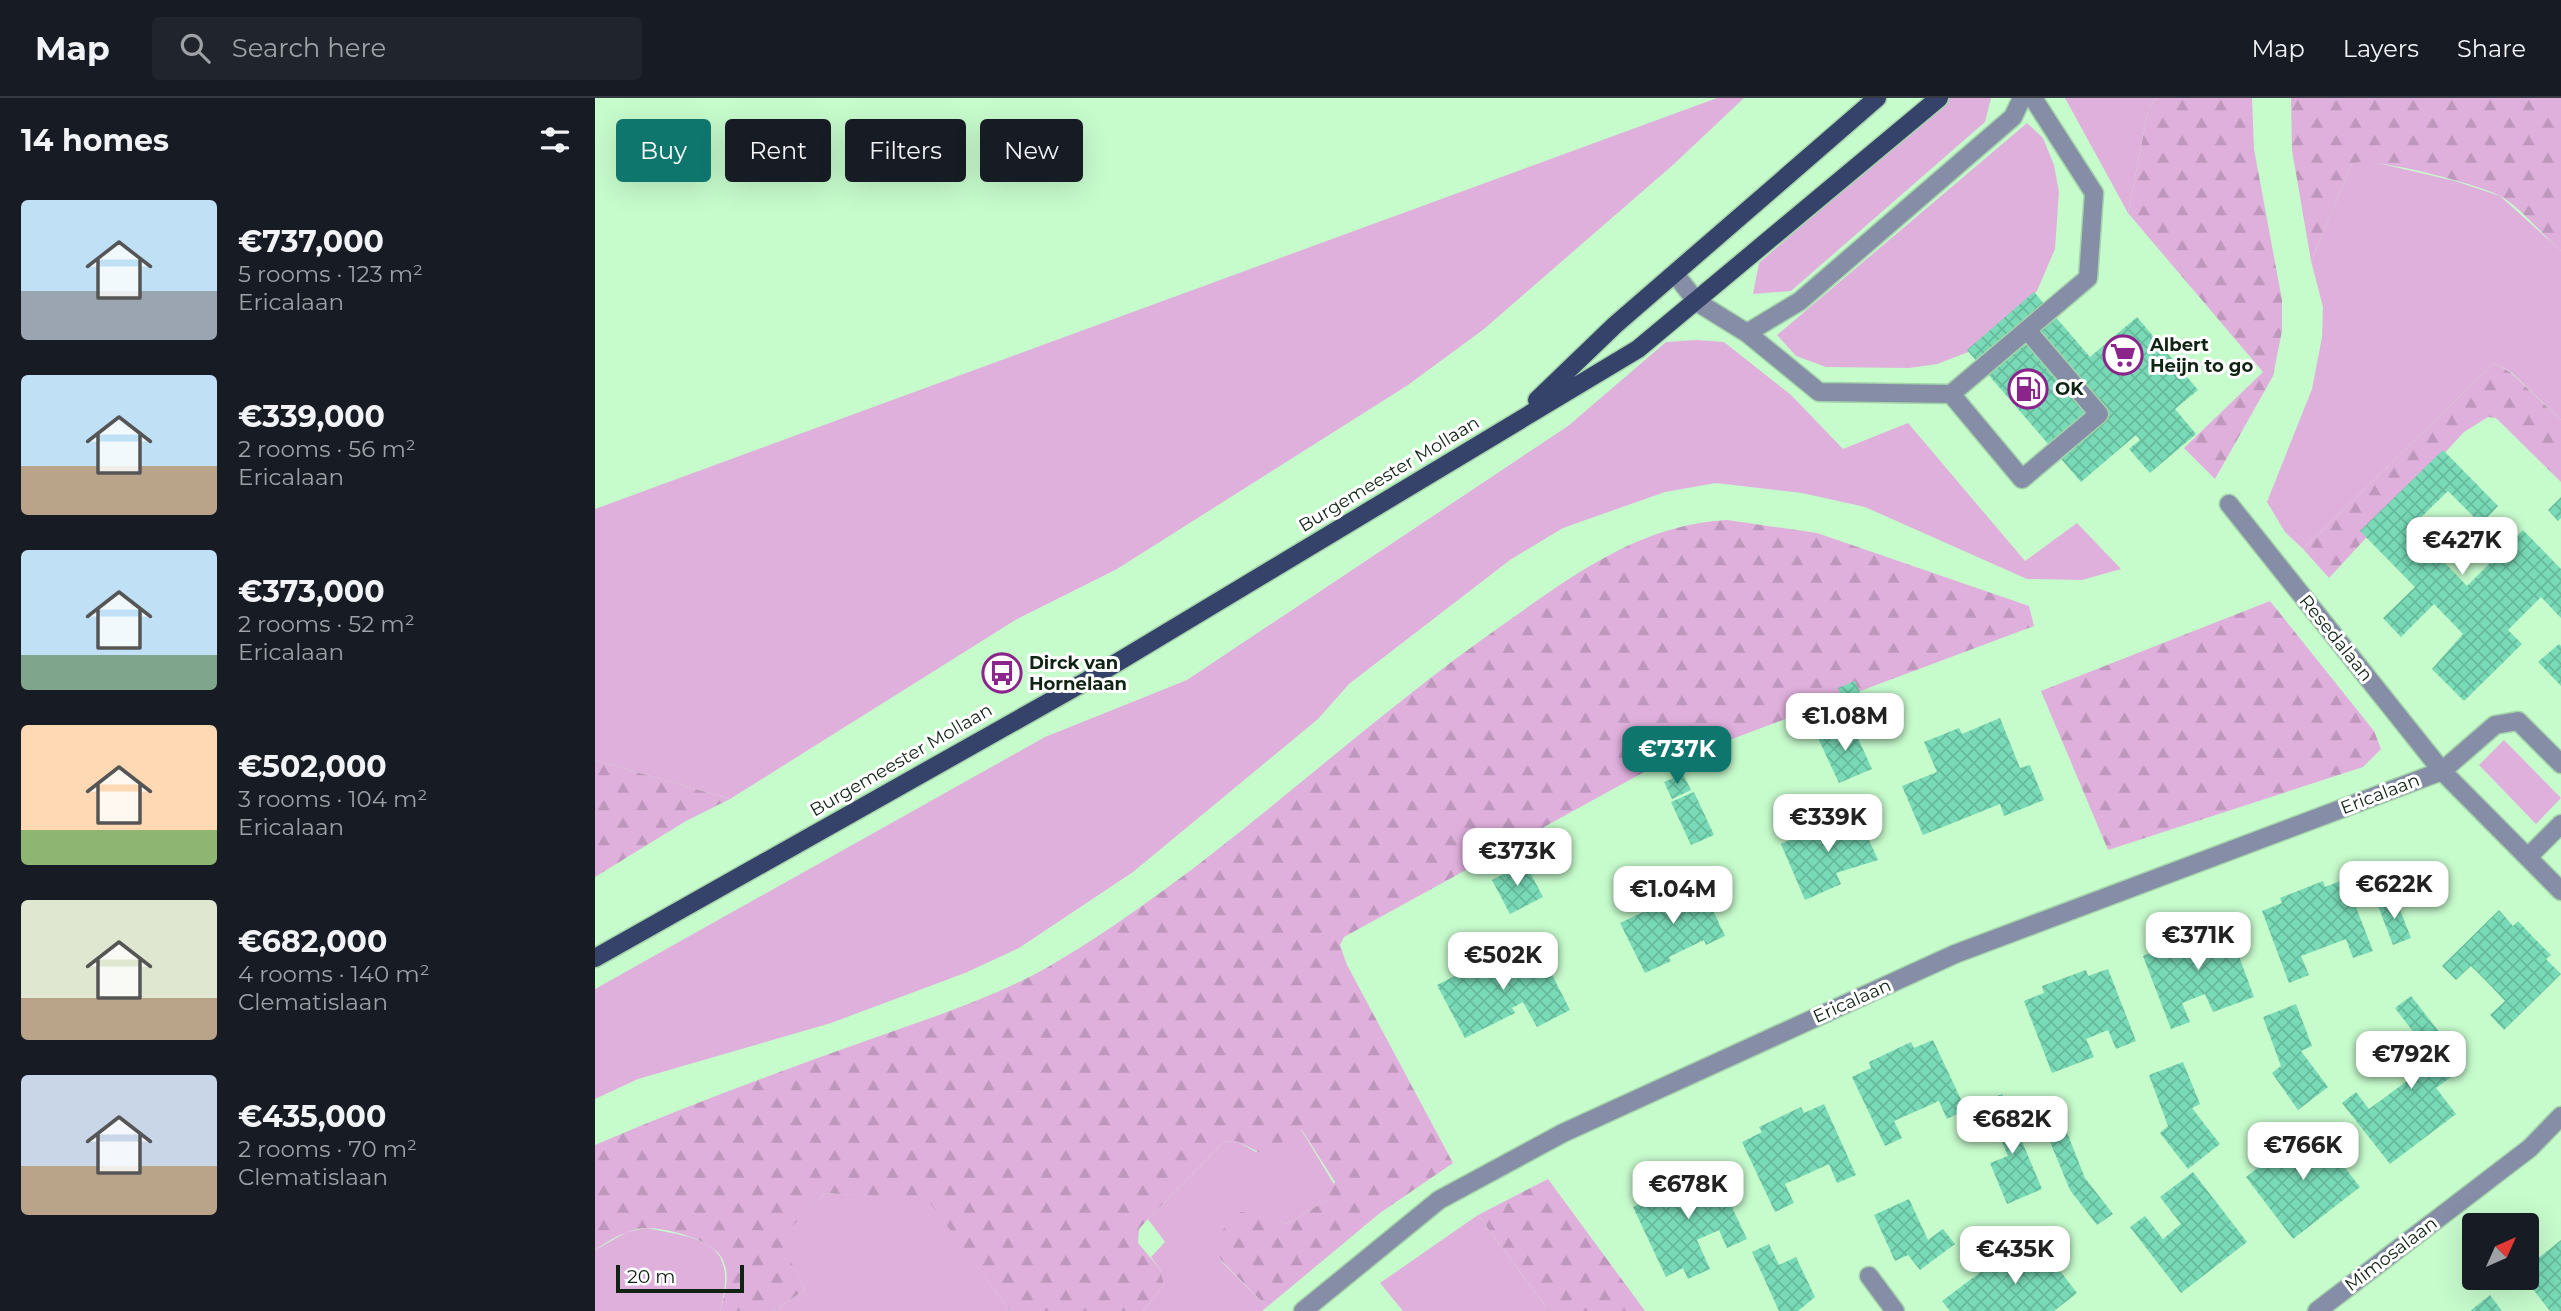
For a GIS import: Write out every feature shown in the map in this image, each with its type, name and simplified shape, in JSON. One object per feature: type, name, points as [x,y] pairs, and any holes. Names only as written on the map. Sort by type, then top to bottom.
[{"type":"main road","name":"Burgemeester Mollaan","points":[[1514,422],[1615,325],[1877,98]]},
{"type":"main road","name":"Burgemeester Mollaan","points":[[595,958],[1088,680],[1638,349],[1939,98]]},
{"type":"street","points":[[1747,333],[1800,301],[2013,117],[2022,98]]},
{"type":"street","points":[[1675,274],[1697,302],[1747,333],[1819,393],[1951,394],[2088,278],[2094,193],[2033,98]]},
{"type":"street","points":[[1951,394],[2022,479],[2032,471],[2099,414],[2027,330]]},
{"type":"street","name":"Resedalaan","points":[[2229,504],[2442,771],[2561,891]]},
{"type":"street","points":[[2442,771],[2495,725],[2518,720],[2561,764]]},
{"type":"street","name":"Ericalaan","points":[[1303,1311],[1439,1200],[1563,1133],[1955,954],[2442,771]]},
{"type":"street","points":[[2528,857],[2561,824]]},
{"type":"street","name":"Mimosalaan","points":[[2317,1311],[2530,1148],[2561,1116]]},
{"type":"street","points":[[1869,1276],[1895,1311]]},
{"type":"green space","points":[[1717,98],[1744,98],[1674,164],[1484,329],[1408,385],[1117,569],[1017,619],[730,799],[595,760],[595,509]]},
{"type":"green space","points":[[1949,98],[1991,98],[1985,122],[1791,291],[1753,294],[1759,263]]},
{"type":"green space","points":[[2065,98],[2156,98],[2148,111],[2128,213]]},
{"type":"green space","points":[[2156,98],[2252,98],[2254,149],[2282,300],[2282,331],[2273,376],[2215,479],[2184,448],[2263,372],[2128,213],[2148,111]]},
{"type":"green space","points":[[2291,98],[2561,98],[2561,251],[2508,201],[2489,191],[2425,172],[2362,162],[2352,164],[2311,261],[2292,150]]},
{"type":"green space","points":[[2027,123],[2043,138],[2054,165],[2059,192],[2055,249],[2037,291],[1971,351],[1937,364],[1909,368],[1826,367],[1796,356],[1777,335]]},
{"type":"green space","points":[[2369,161],[2455,181],[2500,196],[2561,251],[2561,420],[2511,372],[2494,363],[2303,549],[2285,532],[2267,502],[2312,389],[2322,337],[2323,307],[2311,261],[2352,164]]},
{"type":"green space","points":[[1666,342],[1724,342],[1791,395],[1843,449],[1908,423],[2025,561],[2077,523],[2121,569],[2082,580],[2027,579],[1865,507],[1802,493],[1716,483],[1665,492],[1563,528],[1510,560],[1349,684],[1318,719],[1133,872],[1019,948],[965,973],[831,1023],[638,1079],[595,1099],[595,989],[1045,737],[1187,680],[1568,426]]},
{"type":"green space","points":[[2494,363],[2510,372],[2561,420],[2561,482],[2496,418],[2488,417],[2464,432],[2329,578],[2303,549]]},
{"type":"green space","points":[[1727,520],[1817,533],[2029,606],[2034,626],[1644,772],[1344,937],[1340,945],[1347,965],[1453,1163],[1380,1213],[1267,1307],[1221,1260],[1216,1242],[1226,1225],[1240,1212],[1251,1212],[1287,1224],[1325,1201],[1335,1182],[1302,1130],[1263,1154],[1236,1141],[1224,1142],[1139,1229],[1138,1243],[1160,1269],[1164,1284],[1143,1311],[1010,1311],[928,1200],[825,1193],[780,1239],[805,1290],[773,1311],[720,1311],[727,1278],[725,1264],[717,1251],[687,1236],[644,1228],[618,1236],[595,1250],[595,1145],[801,1064],[964,1006],[1032,976],[1111,927],[1168,887],[1439,672],[1548,593],[1603,558],[1632,544],[1662,532]]},
{"type":"green space","points":[[2270,601],[2374,731],[2381,749],[2363,767],[2108,850],[2041,691]]},
{"type":"green space","points":[[2504,740],[2561,798],[2536,824],[2479,765]]},
{"type":"green space","points":[[595,760],[730,799],[686,821],[595,877]]},
{"type":"green space","points":[[1298,1130],[1302,1131],[1335,1186],[1325,1201],[1287,1224],[1251,1213],[1221,1261],[1267,1307],[1262,1311],[1143,1311],[1164,1284],[1160,1269],[1151,1257],[1165,1242],[1148,1219],[1224,1142],[1236,1141],[1256,1152]]},
{"type":"green space","points":[[1548,1179],[1645,1311],[1549,1311],[1478,1215]]},
{"type":"green space","points":[[825,1193],[928,1199],[1010,1311],[773,1311],[805,1290],[779,1239]]},
{"type":"green space","points":[[1478,1215],[1549,1311],[1403,1311],[1380,1283]]},
{"type":"green space","points":[[646,1228],[699,1241],[711,1247],[720,1257],[725,1288],[720,1311],[595,1311],[595,1250],[627,1232]]},
{"type":"building","points":[[2034,292],[2090,357],[2137,317],[2198,390],[2175,409],[2196,434],[2150,473],[2129,449],[2140,440],[2136,435],[2081,482],[1967,350]]},
{"type":"building","points":[[2443,450],[2498,506],[2481,524],[2448,491],[2410,528],[2420,538],[2425,533],[2447,556],[2442,560],[2467,586],[2523,530],[2561,569],[2561,618],[2541,597],[2508,630],[2522,644],[2464,701],[2432,669],[2463,634],[2434,604],[2401,637],[2383,618],[2415,587],[2360,531]]},
{"type":"building","points":[[2561,497],[2561,518],[2558,521],[2548,510]]},
{"type":"building","points":[[2559,644],[2561,646],[2561,686],[2538,662]]},
{"type":"building","points":[[1855,681],[1865,704],[1848,711],[1838,688]]},
{"type":"building","points":[[2000,718],[2020,768],[2030,765],[2044,800],[2004,816],[2000,804],[1923,835],[1902,786],[1937,772],[1924,742],[1959,728],[1962,734]]},
{"type":"building","points":[[1851,723],[1872,769],[1839,783],[1818,738]]},
{"type":"building","points":[[1683,774],[1691,790],[1672,799],[1664,782]]},
{"type":"building","points":[[1694,792],[1714,835],[1691,845],[1671,802]]},
{"type":"building","points":[[1856,811],[1878,860],[1836,873],[1841,884],[1805,900],[1781,844]]},
{"type":"building","points":[[1525,863],[1543,897],[1510,914],[1492,880]]},
{"type":"building","points":[[1698,878],[1725,936],[1706,945],[1704,940],[1669,957],[1671,961],[1645,973],[1620,923],[1662,903],[1659,897]]},
{"type":"building","points":[[2345,879],[2373,951],[2353,958],[2346,939],[2301,956],[2309,975],[2289,983],[2262,911],[2282,903],[2280,898],[2323,881],[2325,887]]},
{"type":"building","points":[[2395,897],[2411,938],[2393,945],[2377,903]]},
{"type":"building","points":[[2499,910],[2513,926],[2518,921],[2551,955],[2546,959],[2561,974],[2504,1030],[2490,1015],[2505,1001],[2488,983],[2471,966],[2456,980],[2442,966]]},
{"type":"building","points":[[2227,924],[2254,997],[2213,1012],[2205,994],[2182,1003],[2190,1022],[2171,1029],[2143,956],[2162,948],[2160,942],[2206,925],[2208,931]]},
{"type":"building","points":[[1520,943],[1530,963],[1543,957],[1570,1010],[1537,1027],[1523,1002],[1512,1008],[1515,1013],[1465,1038],[1437,985]]},
{"type":"building","points":[[2108,969],[2136,1041],[2116,1049],[2108,1030],[2086,1039],[2094,1057],[2052,1073],[2024,1001],[2044,993],[2042,986],[2086,970],[2088,976]]},
{"type":"building","points":[[2411,996],[2466,1066],[2436,1088],[2456,1114],[2390,1164],[2342,1103],[2356,1092],[2369,1109],[2407,1081],[2393,1063],[2421,1042],[2395,1008]]},
{"type":"building","points":[[2296,1004],[2312,1046],[2301,1051],[2328,1087],[2298,1110],[2272,1073],[2281,1066],[2263,1017]]},
{"type":"building","points":[[1933,1040],[1966,1110],[1947,1119],[1939,1101],[1894,1121],[1902,1138],[1885,1146],[1852,1077],[1871,1068],[1869,1062],[1911,1042],[1914,1048]]},
{"type":"building","points":[[2183,1062],[2200,1104],[2192,1108],[2220,1144],[2188,1169],[2160,1133],[2168,1126],[2149,1075]]},
{"type":"building","points":[[2002,1094],[2042,1189],[2007,1204],[1990,1163],[2008,1156],[1985,1101]]},
{"type":"building","points":[[1824,1104],[1856,1175],[1837,1183],[1829,1164],[1785,1184],[1794,1203],[1775,1212],[1742,1142],[1762,1132],[1759,1127],[1801,1107],[1804,1113]]},
{"type":"building","points":[[2062,1120],[2085,1178],[2113,1214],[2097,1225],[2070,1190],[2044,1127]]},
{"type":"building","points":[[2312,1126],[2360,1187],[2293,1239],[2246,1177]]},
{"type":"building","points":[[1714,1169],[1747,1239],[1727,1248],[1719,1230],[1697,1240],[1710,1269],[1688,1279],[1683,1268],[1666,1277],[1633,1207],[1652,1197],[1649,1191],[1692,1172],[1695,1178]]},
{"type":"building","points":[[2193,1172],[2247,1242],[2181,1293],[2130,1227],[2145,1216],[2163,1239],[2181,1224],[2160,1197]]},
{"type":"building","points":[[1909,1199],[1928,1240],[1943,1229],[1955,1244],[1920,1270],[1908,1255],[1895,1261],[1874,1215]]},
{"type":"building","points":[[2031,1233],[2077,1293],[2054,1311],[1950,1311],[1942,1301],[1998,1259],[2011,1276],[2030,1262],[2017,1243]]},
{"type":"building","points":[[2561,1240],[2561,1311],[2550,1311],[2533,1290],[2539,1290],[2539,1257]]},
{"type":"building","points":[[1769,1244],[1779,1265],[1796,1257],[1815,1297],[1798,1311],[1779,1311],[1752,1252]]},
{"type":"building","points":[[2490,1295],[2502,1311],[2470,1311]]},
{"type":"place","name":"Albert Heijn to go","points":[[2123,355]]},
{"type":"place","name":"OK","points":[[2028,389]]},
{"type":"place","name":"Dirck van Hornelaan","points":[[1002,673]]}]
